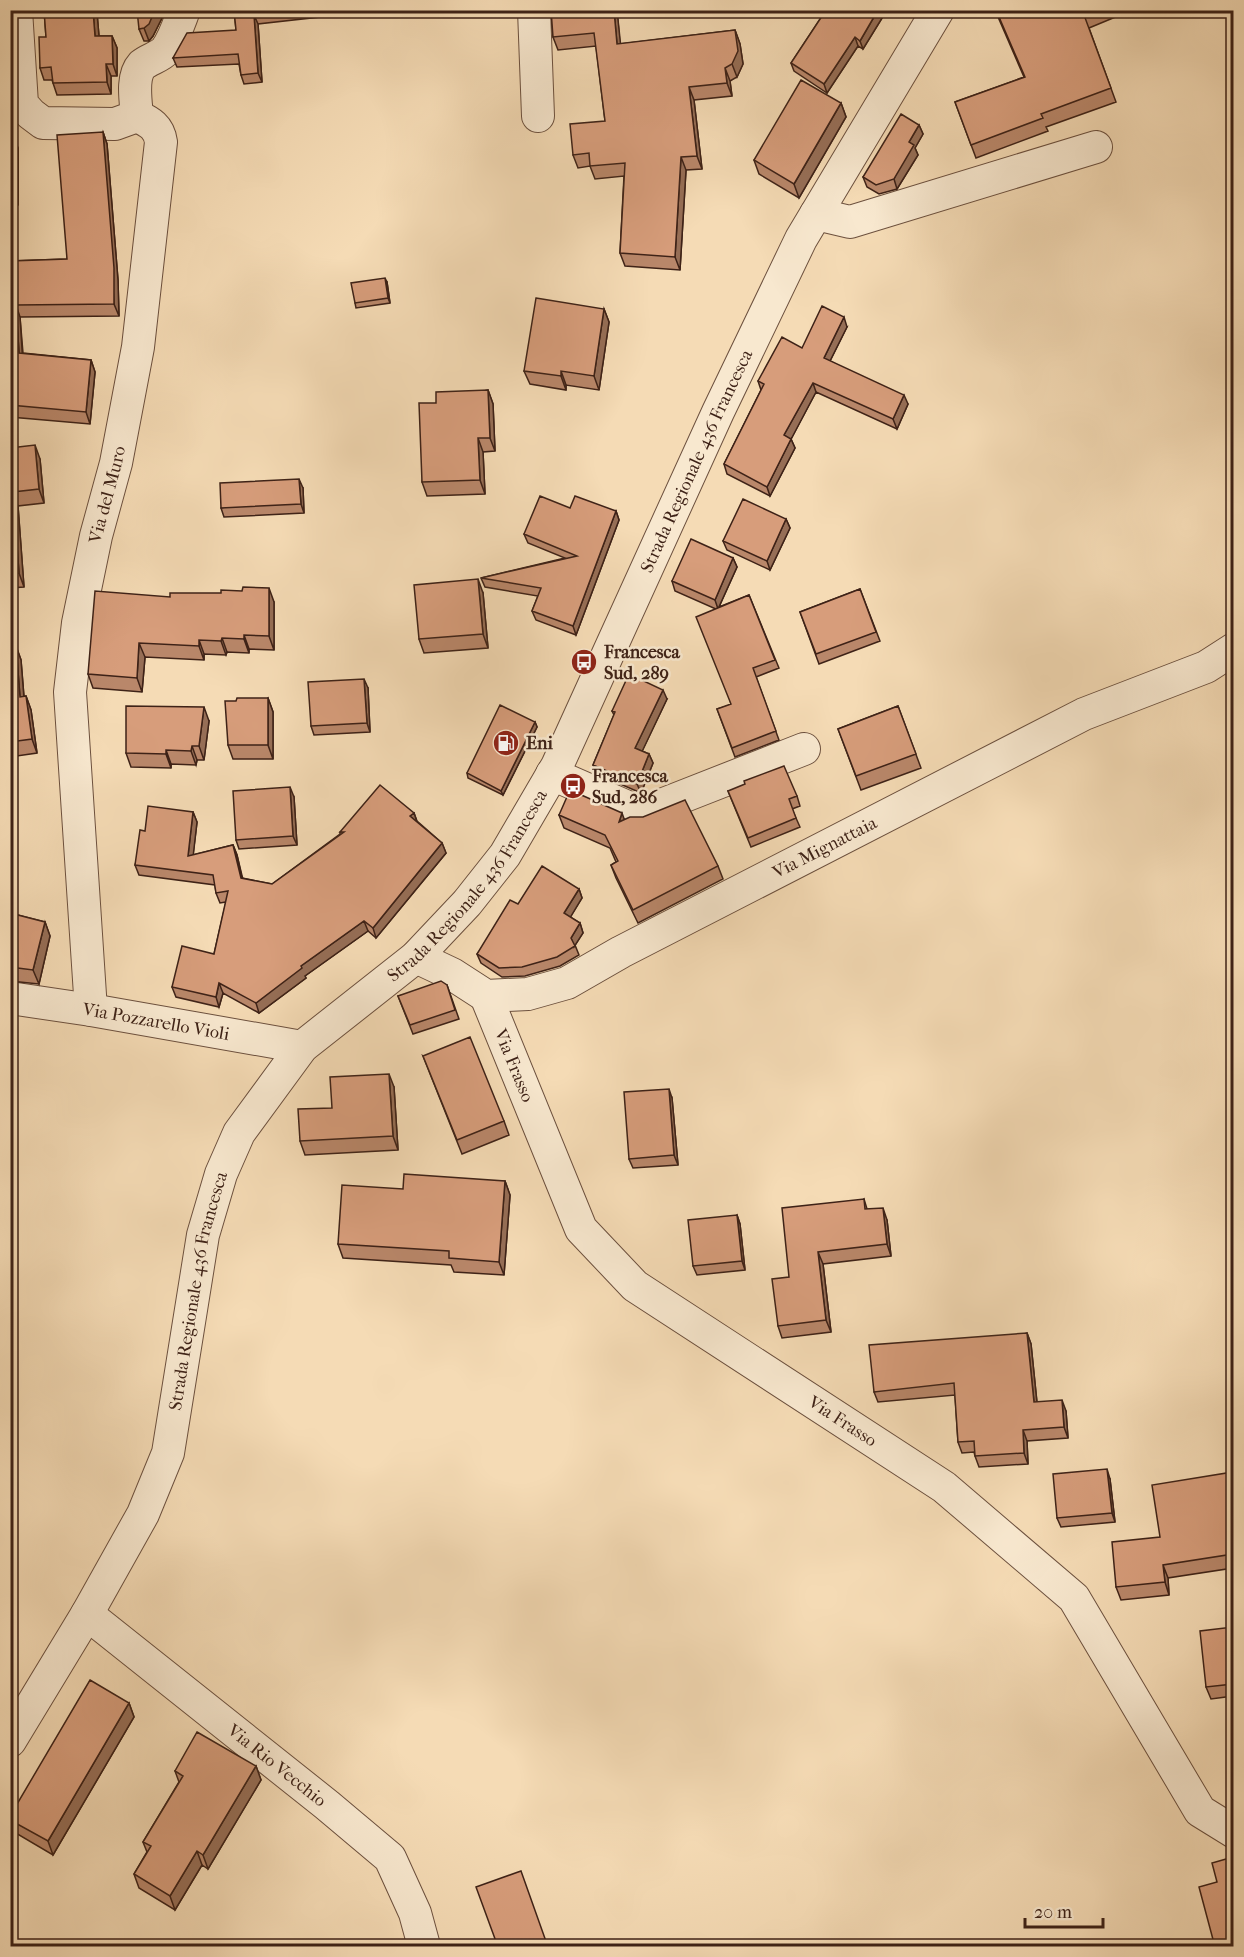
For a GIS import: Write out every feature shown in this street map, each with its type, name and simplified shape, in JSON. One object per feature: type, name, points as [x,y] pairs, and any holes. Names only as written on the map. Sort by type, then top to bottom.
[{"type":"street","points":[[16,10],[22,104],[43,123],[115,124],[137,116],[135,99],[137,74],[143,64],[166,50],[184,10]]},
{"type":"street","points":[[534,10],[538,116]]},
{"type":"street","name":"Strada Regionale 436 Francesca","points":[[10,1741],[87,1614],[142,1514],[168,1453],[203,1235],[221,1174],[239,1133],[302,1047],[416,957],[467,903],[505,855],[552,774],[718,412],[801,239],[938,10]]},
{"type":"street","name":"Via del Muro","points":[[91,1010],[70,692],[78,623],[96,536],[116,463],[138,347],[161,142],[160,134],[152,123],[137,116]]},
{"type":"street","points":[[816,214],[850,222],[1096,147]]},
{"type":"street","name":"Via Mignattaia","points":[[486,996],[528,994],[567,983],[630,948],[1084,714],[1206,667],[1233,649]]},
{"type":"street","points":[[552,774],[641,813],[804,748]]},
{"type":"street","points":[[416,957],[452,974],[486,996]]},
{"type":"street","name":"Via Frasso","points":[[486,996],[581,1229],[635,1286],[944,1487],[1074,1598],[1200,1811],[1233,1832]]},
{"type":"street","name":"Via Pozzarello Violi","points":[[10,998],[302,1047]]},
{"type":"street","name":"Via Rio Vecchio","points":[[87,1614],[390,1857],[415,1913],[424,1947]]},
{"type":"building","points":[[44,10],[93,10],[95,36],[112,36],[113,64],[106,64],[107,82],[53,83],[51,67],[40,68],[39,37],[46,37]]},
{"type":"building","points":[[137,10],[155,10],[149,24],[144,28],[139,29]]},
{"type":"building","points":[[234,10],[292,10],[254,15],[258,73],[241,75],[238,54],[173,58],[187,33],[236,30]]},
{"type":"building","points":[[551,10],[614,10],[617,44],[735,30],[738,51],[732,64],[725,68],[727,83],[689,87],[697,156],[681,157],[675,257],[620,253],[625,163],[590,166],[589,153],[573,155],[570,124],[605,121],[594,33],[553,37]]},
{"type":"building","points":[[826,10],[878,10],[860,41],[855,37],[824,84],[791,63]]},
{"type":"building","points":[[996,10],[1095,10],[1084,15],[1111,88],[1041,114],[1043,118],[971,145],[955,102],[1025,77]]},
{"type":"building","points":[[801,80],[841,103],[794,184],[754,160]]},
{"type":"building","points":[[901,114],[919,125],[909,142],[914,145],[894,179],[876,185],[863,177]]},
{"type":"building","points":[[103,132],[114,268],[114,304],[16,305],[19,353],[91,360],[86,412],[10,405],[10,261],[67,259],[57,135]]},
{"type":"building","points":[[10,136],[13,136],[13,193],[10,193]]},
{"type":"building","points":[[385,278],[388,298],[355,303],[351,283]]},
{"type":"building","points":[[536,298],[604,309],[594,376],[561,371],[561,376],[524,371]]},
{"type":"building","points":[[822,306],[844,317],[824,358],[904,395],[893,419],[813,383],[784,435],[791,439],[767,487],[724,464],[764,384],[758,381],[782,337],[802,348]]},
{"type":"building","points":[[488,390],[490,438],[478,438],[480,480],[422,482],[419,403],[436,403],[436,392]]},
{"type":"building","points":[[35,445],[39,489],[13,492],[19,573],[10,574],[10,448]]},
{"type":"building","points":[[299,479],[301,504],[221,508],[220,483]]},
{"type":"building","points":[[540,496],[570,508],[575,496],[616,511],[573,626],[532,611],[541,588],[481,578],[577,556],[524,534]]},
{"type":"building","points":[[743,499],[786,519],[767,561],[723,541]]},
{"type":"building","points":[[691,539],[733,558],[715,600],[672,581]]},
{"type":"building","points":[[478,579],[483,634],[419,639],[414,585]]},
{"type":"building","points":[[243,587],[269,588],[269,636],[244,635],[244,639],[199,640],[199,646],[139,643],[137,678],[88,674],[95,591],[170,597],[170,593],[221,593],[221,590],[242,591]]},
{"type":"building","points":[[860,589],[876,632],[816,654],[800,612]]},
{"type":"building","points":[[749,595],[775,660],[753,668],[776,731],[732,748],[717,709],[731,704],[696,617]]},
{"type":"building","points":[[10,646],[16,646],[20,697],[26,696],[32,739],[10,742]]},
{"type":"building","points":[[629,674],[663,690],[635,748],[649,754],[637,784],[593,765],[615,712],[612,711]]},
{"type":"building","points":[[364,679],[367,723],[311,726],[308,682]]},
{"type":"building","points":[[237,698],[268,698],[268,745],[228,745],[225,701],[236,701]]},
{"type":"building","points":[[500,705],[535,722],[501,791],[467,773]]},
{"type":"building","points":[[126,706],[204,707],[199,746],[192,746],[191,751],[166,750],[166,754],[126,753]]},
{"type":"building","points":[[898,706],[916,754],[856,776],[838,729]]},
{"type":"building","points":[[784,766],[797,796],[789,799],[796,818],[748,838],[728,791],[745,784],[744,781]]},
{"type":"building","points":[[380,785],[414,813],[410,816],[442,843],[373,928],[364,921],[301,966],[302,968],[256,1003],[219,983],[216,997],[172,987],[182,946],[214,954],[228,891],[216,893],[213,875],[135,865],[140,830],[145,831],[148,806],[193,812],[188,856],[233,845],[241,878],[272,884],[344,832],[340,832]]},
{"type":"building","points":[[290,787],[293,836],[236,840],[233,791]]},
{"type":"building","points":[[570,790],[622,813],[619,822],[630,817],[643,817],[685,800],[718,866],[633,910],[611,865],[618,861],[605,835],[559,815]]},
{"type":"building","points":[[542,866],[579,889],[564,913],[580,923],[571,938],[575,946],[557,957],[522,967],[499,968],[477,954],[510,900],[518,904]]},
{"type":"building","points":[[10,913],[45,922],[33,970],[10,967]]},
{"type":"building","points":[[441,981],[447,985],[455,1010],[410,1025],[398,996]]},
{"type":"building","points":[[470,1037],[504,1121],[457,1140],[423,1056]]},
{"type":"building","points":[[389,1074],[393,1136],[300,1141],[298,1109],[332,1108],[330,1077]]},
{"type":"building","points":[[669,1089],[674,1155],[629,1159],[624,1092]]},
{"type":"building","points":[[404,1174],[505,1181],[499,1262],[449,1258],[449,1251],[338,1244],[342,1185],[403,1189]]},
{"type":"building","points":[[864,1199],[865,1209],[883,1208],[887,1244],[818,1252],[826,1320],[778,1326],[772,1279],[789,1277],[782,1208]]},
{"type":"building","points":[[737,1215],[742,1261],[693,1266],[688,1220]]},
{"type":"building","points":[[1027,1333],[1034,1402],[1062,1400],[1064,1427],[1023,1430],[1024,1453],[975,1456],[974,1441],[958,1442],[954,1383],[874,1392],[869,1345]]},
{"type":"building","points":[[1107,1469],[1112,1513],[1057,1518],[1053,1474]]},
{"type":"building","points":[[1233,1472],[1233,1554],[1163,1565],[1165,1582],[1116,1587],[1112,1542],[1160,1537],[1152,1485]]},
{"type":"building","points":[[1233,1627],[1233,1684],[1206,1687],[1200,1631]]},
{"type":"building","points":[[90,1680],[129,1703],[48,1841],[10,1820],[10,1816]]},
{"type":"building","points":[[197,1732],[256,1766],[203,1855],[197,1851],[170,1896],[134,1874],[151,1846],[143,1842],[183,1776],[175,1771]]},
{"type":"building","points":[[1233,1857],[1233,1947],[1230,1944],[1215,1947],[1199,1887],[1217,1882],[1212,1863]]},
{"type":"building","points":[[521,1871],[548,1947],[498,1947],[476,1887]]},
{"type":"place","name":"Francesca Sud, 289","points":[[584,662]]},
{"type":"place","name":"Eni","points":[[506,743]]},
{"type":"place","name":"Francesca Sud, 286","points":[[573,786]]}]
